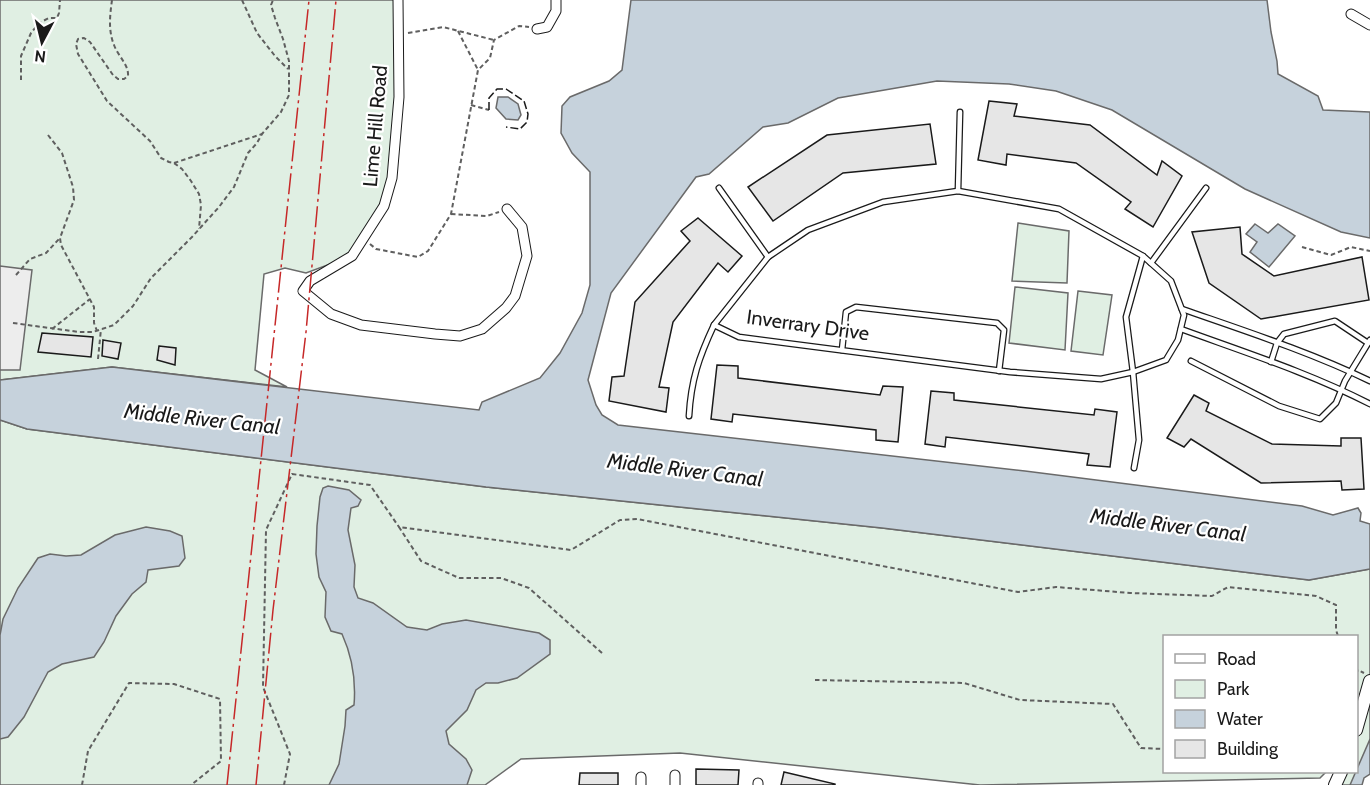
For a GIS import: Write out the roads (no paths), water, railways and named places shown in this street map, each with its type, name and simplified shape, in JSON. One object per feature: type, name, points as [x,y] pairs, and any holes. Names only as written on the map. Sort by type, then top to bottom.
[{"type":"street","name":"Lime Hill Road","points":[[398,0],[399,97],[392,178],[384,206],[352,256],[310,280],[303,291],[331,314],[362,325],[460,336],[482,329],[506,308],[515,296],[526,256],[522,227],[507,209]]},
{"type":"street","points":[[537,29],[547,27],[556,11],[556,0]]},
{"type":"street","points":[[1351,14],[1370,25]]},
{"type":"street","points":[[1358,723],[1370,681]]},
{"type":"lane","points":[[958,191],[960,112]]},
{"type":"lane","points":[[719,188],[768,257]]},
{"type":"lane","points":[[1151,263],[1206,188]]},
{"type":"lane","name":"Inverrary Drive","points":[[958,191],[1059,209],[1143,256],[1171,281],[1184,315],[1178,340],[1166,360],[1133,372],[1101,379],[999,371],[739,337],[714,324],[768,257],[808,230],[883,201],[958,191]]},
{"type":"lane","points":[[1134,468],[1139,440],[1126,317],[1143,256]]},
{"type":"lane","points":[[842,350],[846,312],[856,307],[997,323],[1004,330],[999,371]]},
{"type":"lane","points":[[1182,309],[1277,343],[1370,381]]},
{"type":"lane","points":[[1191,362],[1279,406],[1320,419],[1336,403],[1345,381],[1369,341],[1335,321],[1284,334],[1277,343],[1271,362]]},
{"type":"lane","points":[[689,416],[690,393],[696,369],[714,324]]},
{"type":"lane","points":[[1181,329],[1271,362],[1370,404]]},
{"type":"water","name":"Middle River Canal","points":[[631,0],[1267,0],[1278,74],[1318,96],[1323,110],[1370,112],[1370,238],[1341,232],[1245,189],[1112,110],[1056,91],[1009,84],[937,81],[838,98],[788,123],[763,127],[709,174],[696,177],[611,293],[588,380],[596,405],[602,415],[618,425],[1025,471],[1302,506],[1333,515],[1358,508],[1361,513],[1360,521],[1370,524],[1370,569],[1309,580],[882,528],[486,487],[27,429],[0,420],[0,380],[112,367],[479,410],[482,402],[540,378],[560,353],[582,313],[590,285],[590,172],[572,153],[561,133],[562,106],[570,97],[609,81],[622,70]]},
{"type":"water","points":[[498,97],[508,97],[518,104],[521,115],[518,120],[506,119],[496,108]]},
{"type":"water","points":[[1255,224],[1268,233],[1278,224],[1295,236],[1269,267],[1250,252],[1257,242],[1246,234]]},
{"type":"water","points":[[328,486],[349,490],[361,500],[358,506],[351,508],[348,530],[355,565],[354,587],[358,598],[373,603],[407,627],[427,630],[442,624],[466,620],[539,633],[550,640],[550,654],[517,678],[498,683],[486,683],[476,690],[467,710],[446,731],[449,744],[466,759],[472,770],[467,785],[329,785],[339,764],[346,710],[354,705],[354,678],[342,634],[331,631],[325,617],[326,592],[319,577],[316,554],[317,526],[320,497],[323,488]]},
{"type":"water","points":[[146,527],[170,531],[182,536],[185,558],[179,566],[148,570],[146,582],[132,594],[116,616],[94,657],[62,664],[48,672],[24,717],[8,737],[0,739],[0,635],[3,619],[18,588],[38,558],[50,554],[81,555],[115,535]]},
{"type":"water","points":[[1370,739],[1370,774],[1364,778],[1362,785],[1350,785],[1355,773],[1358,773],[1358,767]]}]
